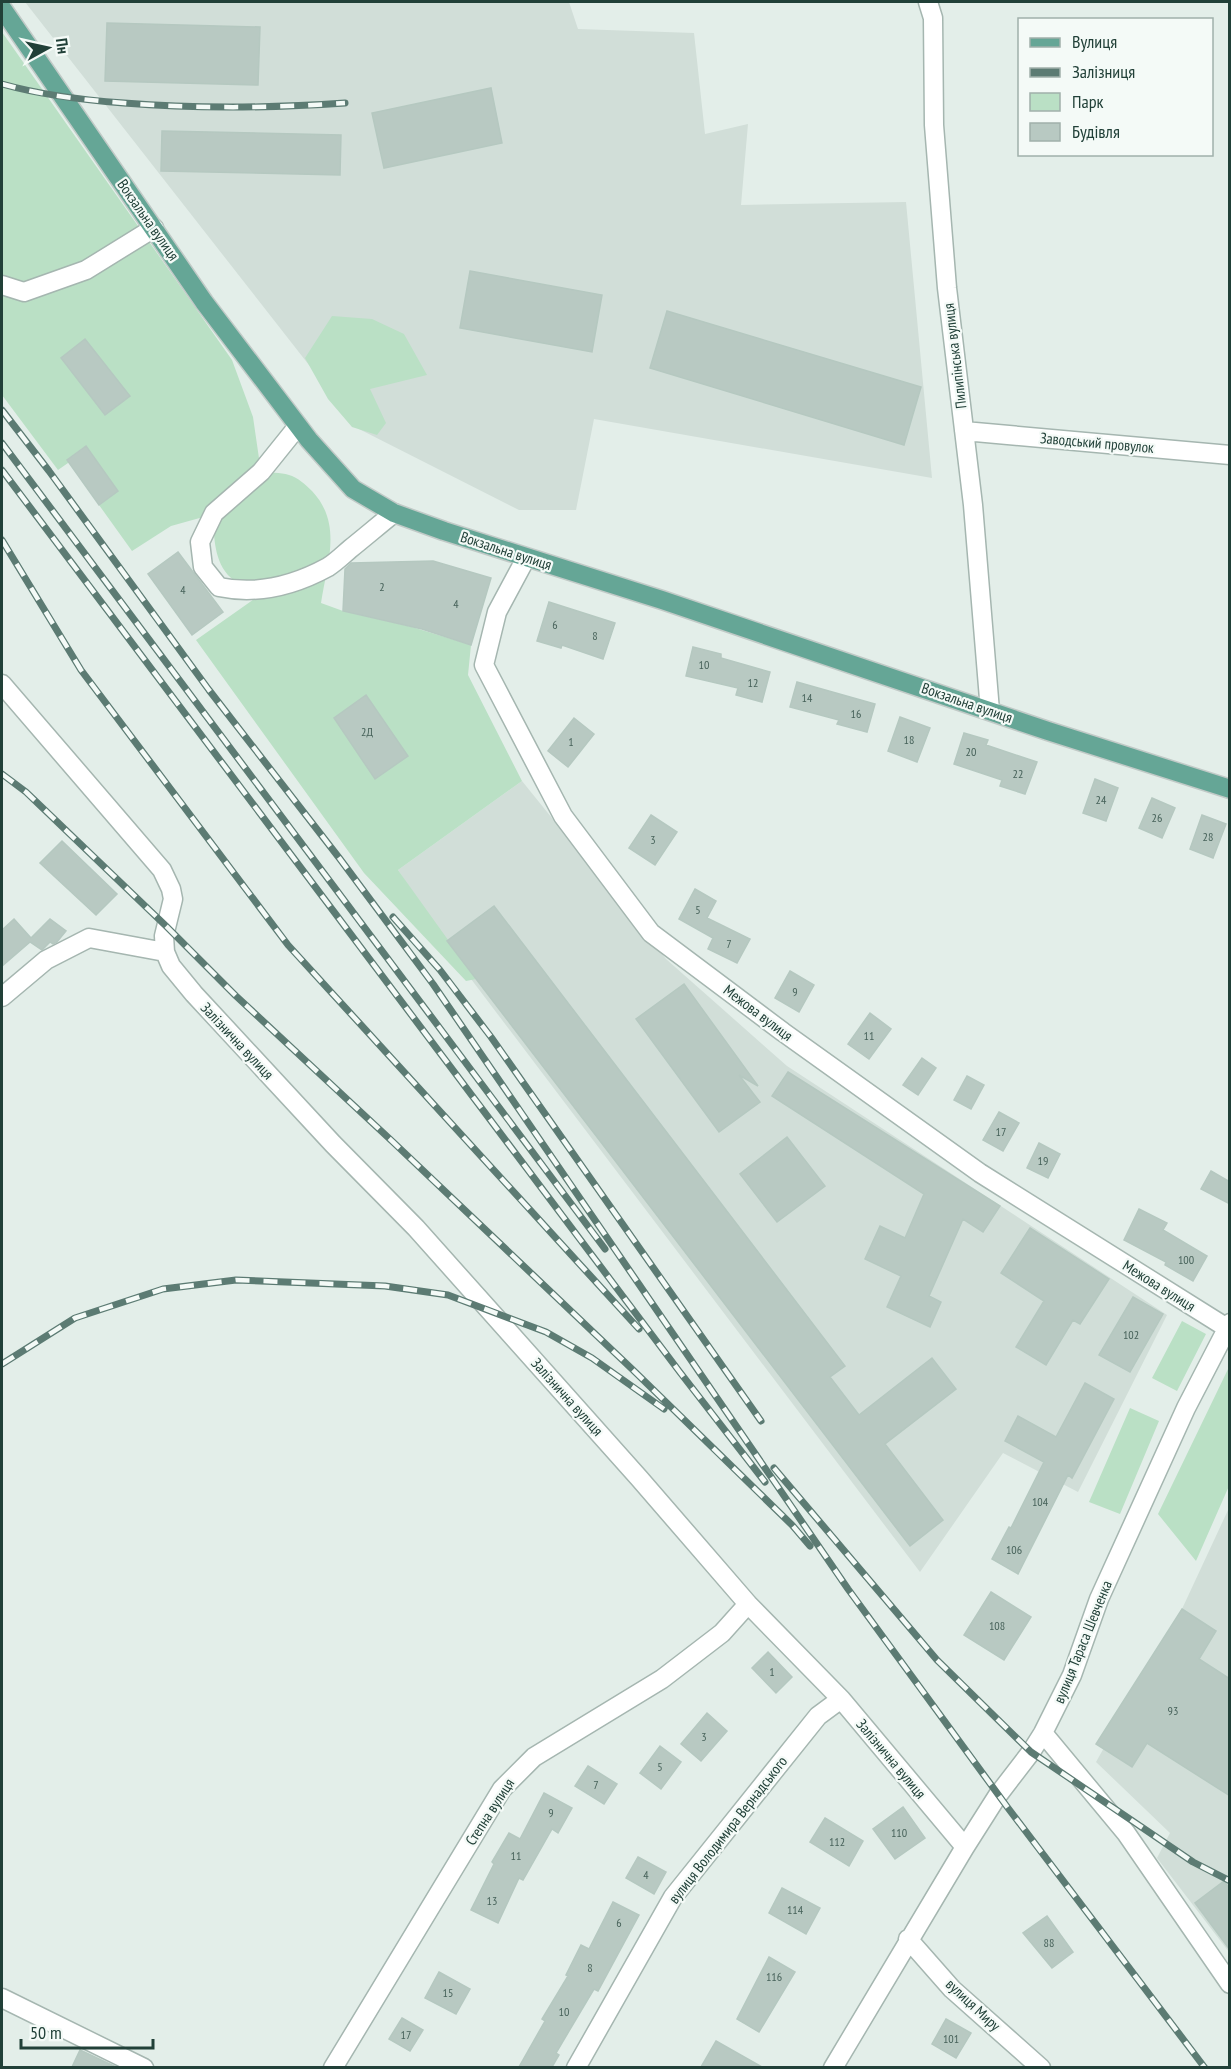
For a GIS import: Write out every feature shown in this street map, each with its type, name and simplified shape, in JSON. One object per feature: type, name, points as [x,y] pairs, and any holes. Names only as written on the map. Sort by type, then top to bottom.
[{"type":"main road","name":"Вокзальна вулиця","points":[[2,8],[204,302],[298,426],[353,489],[394,513],[1230,789]]},
{"type":"street","name":"Пилипінська вулиця","points":[[928,2],[933,18],[934,125],[947,288],[973,505],[990,711]]},
{"type":"street","points":[[2,285],[24,292],[86,270],[154,228]]},
{"type":"street","points":[[298,426],[261,472],[214,513],[200,542],[204,567],[219,587],[239,591],[261,589],[284,585],[314,573],[329,566],[394,513]]},
{"type":"street","name":"Заводський провулок","points":[[964,431],[1230,455]]},
{"type":"street","name":"Межова вулиця","points":[[526,558],[497,612],[484,665],[563,816],[651,933],[783,1032],[980,1173],[1228,1325]]},
{"type":"street","points":[[2,684],[162,870],[173,899],[164,936],[165,952],[82,933],[2,997]]},
{"type":"street","name":"Залізнична вулиця","points":[[165,952],[171,966],[194,994],[333,1144],[416,1228],[748,1604],[841,1699],[965,1847]]},
{"type":"street","name":"вулиця Тараса Шевченка","points":[[833,2067],[965,1847],[998,1795],[1043,1733],[1072,1675],[1099,1599],[1186,1408],[1228,1325]]},
{"type":"street","name":"Степна вулиця","points":[[333,2067],[502,1789],[534,1757],[662,1678],[722,1633],[748,1604]]},
{"type":"street","name":"вулиця Володимира Вернадського","points":[[576,2067],[673,1897],[818,1716],[841,1699]]},
{"type":"street","points":[[1043,1733],[1126,1833],[1230,1984]]},
{"type":"street","name":"вулиця Миру","points":[[908,1939],[952,1989],[1041,2067]]},
{"type":"street","points":[[2,1998],[144,2067]]},
{"type":"shaded area","points":[[25,2],[569,2],[578,29],[694,33],[705,134],[748,124],[741,205],[906,202],[932,478],[594,419],[576,510],[519,510],[359,429]]},
{"type":"shaded area","points":[[522,781],[666,959],[787,1066],[1167,1315],[1078,1492],[1003,1453],[920,1572],[471,979],[398,870]]},
{"type":"shaded area","points":[[1229,1508],[1229,1952],[1157,1858],[1170,1833],[1096,1762],[1182,1609]]},
{"type":"green space","points":[[2,32],[232,360],[253,417],[261,472],[282,473],[295,478],[312,491],[322,504],[330,530],[330,544],[321,603],[471,645],[468,675],[522,781],[398,870],[476,979],[466,981],[364,873],[196,640],[270,588],[237,582],[229,576],[219,561],[216,551],[214,514],[171,526],[132,551],[99,505],[118,491],[87,448],[84,447],[68,459],[68,463],[58,470],[2,395]]},
{"type":"green space","points":[[332,316],[372,319],[404,334],[427,375],[370,389],[386,423],[377,435],[352,427],[328,399],[305,358]]},
{"type":"green space","points":[[1182,1321],[1206,1334],[1177,1391],[1152,1378]]},
{"type":"green space","points":[[1229,1367],[1229,1486],[1196,1561],[1158,1514]]},
{"type":"green space","points":[[1130,1408],[1159,1421],[1120,1514],[1089,1502]]},
{"type":"building","points":[[107,23],[260,27],[258,85],[105,81]]},
{"type":"building","points":[[491,88],[502,143],[384,168],[372,113]]},
{"type":"building","points":[[162,131],[341,135],[340,175],[161,171]]},
{"type":"building","points":[[470,271],[602,295],[592,352],[460,328]]},
{"type":"building","points":[[667,311],[921,387],[904,445],[650,368]]},
{"type":"building","points":[[85,339],[130,396],[105,415],[61,358]]},
{"type":"building","points":[[86,446],[118,491],[99,505],[67,460]]},
{"type":"building","points":[[178,552],[223,612],[192,635],[148,574]]},
{"type":"building","points":[[433,561],[491,578],[471,645],[422,629],[343,611],[345,569],[351,563]]},
{"type":"building","points":[[549,602],[615,623],[603,659],[562,645],[561,648],[537,641]]},
{"type":"building","points":[[693,647],[721,654],[721,658],[770,672],[762,702],[736,695],[738,688],[686,676]]},
{"type":"building","points":[[797,682],[875,704],[867,732],[837,724],[839,720],[790,707]]},
{"type":"building","points":[[366,695],[408,756],[375,779],[334,718]]},
{"type":"building","points":[[900,717],[930,728],[917,762],[888,751]]},
{"type":"building","points":[[574,718],[594,734],[568,767],[548,751]]},
{"type":"building","points":[[964,733],[988,740],[986,745],[1037,762],[1025,794],[1000,786],[1002,780],[954,764]]},
{"type":"building","points":[[1095,779],[1118,788],[1106,821],[1083,813]]},
{"type":"building","points":[[1152,798],[1175,808],[1162,838],[1139,828]]},
{"type":"building","points":[[651,815],[677,832],[655,865],[629,848]]},
{"type":"building","points":[[1202,815],[1226,824],[1213,858],[1190,849]]},
{"type":"building","points":[[62,841],[117,894],[96,915],[40,863]]},
{"type":"building","points":[[695,889],[716,901],[707,918],[750,939],[737,963],[708,949],[713,938],[679,919]]},
{"type":"building","points":[[494,906],[845,1366],[830,1377],[859,1415],[932,1358],[956,1389],[885,1444],[943,1520],[910,1546],[447,941]]},
{"type":"building","points":[[14,919],[31,938],[50,919],[66,931],[57,942],[53,944],[50,942],[42,950],[30,942],[2,966],[2,930]]},
{"type":"building","points":[[790,971],[814,985],[799,1012],[775,998]]},
{"type":"building","points":[[684,984],[758,1086],[739,1075],[760,1102],[719,1132],[636,1019]]},
{"type":"building","points":[[870,1013],[891,1029],[869,1059],[848,1044]]},
{"type":"building","points":[[922,1058],[936,1068],[918,1095],[903,1085]]},
{"type":"building","points":[[788,1072],[1000,1206],[983,1232],[963,1219],[929,1296],[941,1302],[930,1327],[887,1307],[901,1276],[865,1259],[880,1226],[905,1238],[924,1194],[772,1096]]},
{"type":"building","points":[[967,1076],[984,1085],[971,1109],[954,1100]]},
{"type":"building","points":[[999,1112],[1019,1123],[1003,1151],[983,1140]]},
{"type":"building","points":[[787,1137],[825,1186],[777,1222],[740,1174]]},
{"type":"building","points":[[1039,1143],[1060,1154],[1048,1178],[1027,1168]]},
{"type":"building","points":[[1211,1171],[1230,1182],[1230,1204],[1201,1189]]},
{"type":"building","points":[[1139,1209],[1167,1223],[1163,1230],[1207,1256],[1193,1281],[1165,1265],[1166,1262],[1124,1240]]},
{"type":"building","points":[[1030,1228],[1109,1279],[1080,1324],[1073,1320],[1046,1365],[1016,1347],[1044,1301],[1001,1273]]},
{"type":"building","points":[[1133,1297],[1163,1314],[1130,1372],[1099,1355]]},
{"type":"building","points":[[1085,1383],[1114,1399],[1072,1478],[1068,1475],[1018,1574],[992,1559],[1009,1527],[1011,1528],[1044,1462],[1005,1441],[1018,1416],[1056,1437]]},
{"type":"building","points":[[991,1592],[1031,1617],[1004,1660],[964,1635]]},
{"type":"building","points":[[1182,1609],[1216,1631],[1199,1659],[1230,1679],[1230,1796],[1147,1743],[1132,1767],[1096,1744]]},
{"type":"building","points":[[768,1652],[792,1677],[776,1693],[752,1668]]},
{"type":"building","points":[[707,1713],[727,1731],[701,1761],[681,1744]]},
{"type":"building","points":[[660,1746],[681,1762],[661,1789],[640,1773]]},
{"type":"building","points":[[588,1766],[617,1784],[604,1804],[575,1786]]},
{"type":"building","points":[[544,1793],[572,1808],[558,1833],[552,1829],[523,1880],[519,1878],[498,1923],[471,1910],[494,1864],[492,1862],[509,1833],[520,1839]]},
{"type":"building","points":[[903,1807],[925,1838],[895,1859],[873,1829]]},
{"type":"building","points":[[825,1818],[863,1841],[849,1866],[810,1842]]},
{"type":"building","points":[[638,1857],[666,1872],[654,1894],[626,1878]]},
{"type":"building","points":[[1224,1881],[1230,1889],[1230,1950],[1195,1903]]},
{"type":"building","points":[[782,1888],[820,1908],[806,1934],[769,1913]]},
{"type":"building","points":[[613,1902],[639,1915],[598,1991],[594,1989],[556,2053],[559,2055],[552,2067],[519,2067],[545,2021],[542,2019],[568,1976],[566,1975],[581,1945],[589,1949]]},
{"type":"building","points":[[1047,1916],[1073,1952],[1052,1968],[1023,1933]]},
{"type":"building","points":[[769,1957],[795,1972],[759,2032],[737,2019]]},
{"type":"building","points":[[439,1972],[470,1989],[456,2014],[425,1998]]},
{"type":"building","points":[[402,2018],[423,2030],[410,2051],[389,2039]]},
{"type":"building","points":[[946,2019],[971,2033],[956,2058],[932,2044]]},
{"type":"building","points":[[716,2041],[762,2067],[701,2067]]},
{"type":"building","points":[[80,2050],[116,2067],[72,2067]]},
{"type":"railway","points":[[2,84],[62,96],[152,105],[234,107],[345,103]]},
{"type":"railway","points":[[2,410],[209,690],[433,984],[848,1589],[1008,1808],[1205,2068]]},
{"type":"railway","points":[[2,443],[605,1249]]},
{"type":"railway","points":[[2,470],[679,1371],[765,1482]]},
{"type":"railway","points":[[2,540],[81,670],[288,945],[639,1329]]},
{"type":"railway","points":[[2,774],[26,792],[236,996],[632,1369],[792,1525],[810,1546]]},
{"type":"railway","points":[[393,917],[440,970],[491,1037],[761,1421]]},
{"type":"railway","points":[[2,1364],[75,1318],[163,1289],[236,1280],[385,1286],[448,1295],[546,1332],[592,1358],[664,1409]]},
{"type":"railway","points":[[774,1468],[937,1660],[1031,1752],[1193,1862],[1230,1881]]}]
